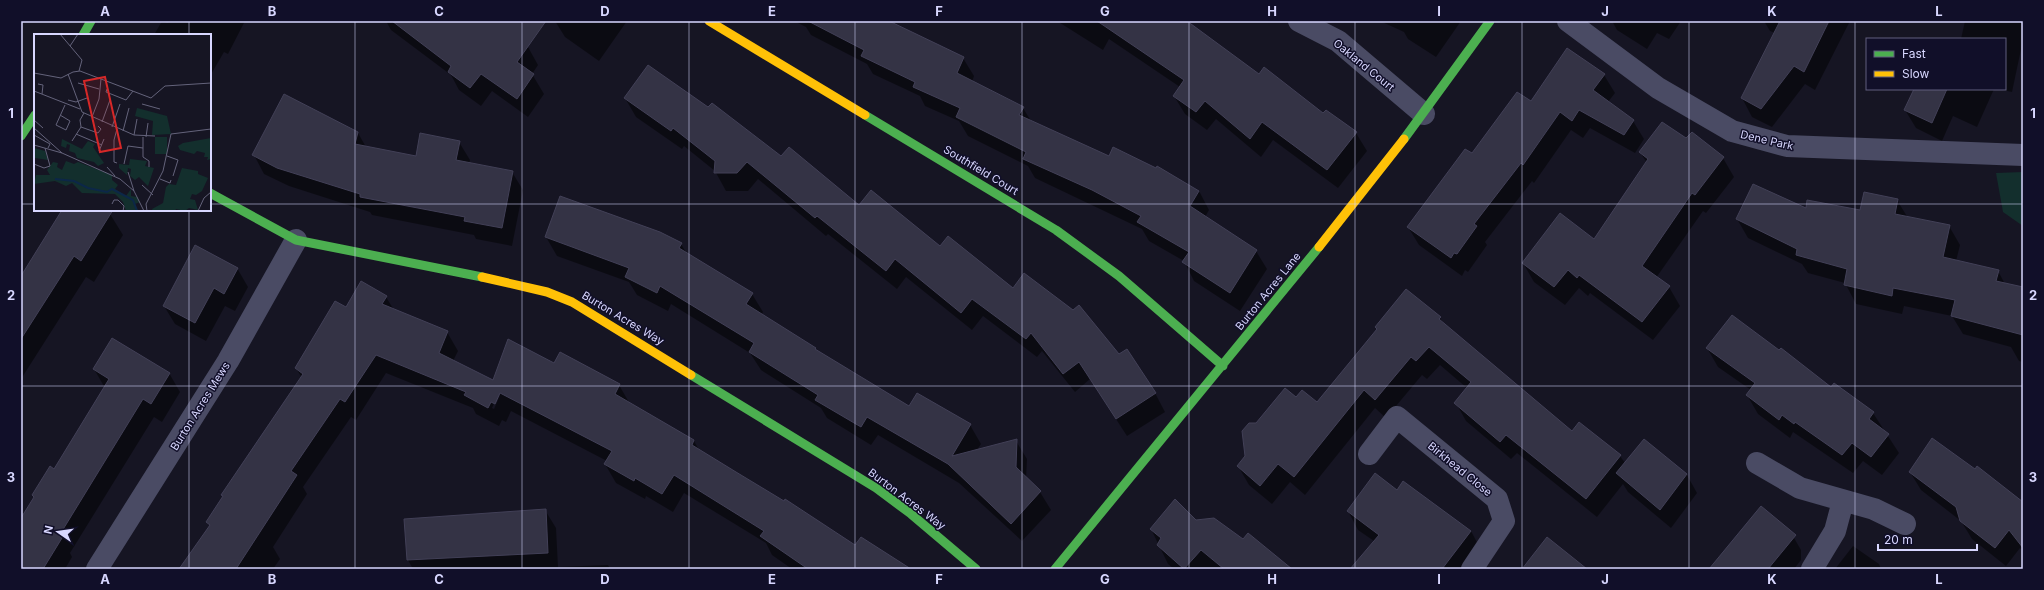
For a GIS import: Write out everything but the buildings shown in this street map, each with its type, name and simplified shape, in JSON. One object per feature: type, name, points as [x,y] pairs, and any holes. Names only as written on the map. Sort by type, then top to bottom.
[{"type":"street","points":[[84,34],[91,21]]},
{"type":"street","name":"Southfield Court","points":[[709,21],[1056,230],[1120,276],[1223,366]]},
{"type":"street","name":"Oakland Court","points":[[1299,21],[1338,41],[1424,114]]},
{"type":"street","name":"Burton Acres Lane","points":[[1055,569],[1223,366],[1424,114],[1490,21]]},
{"type":"street","name":"Dene Park","points":[[1568,21],[1658,88],[1732,132],[1787,146],[2023,156]]},
{"type":"street","points":[[21,136],[34,116]]},
{"type":"street","name":"Burton Acres Way","points":[[211,194],[296,240],[521,285],[548,292],[572,302],[876,488],[911,514],[976,569]]},
{"type":"street","name":"Burton Acres Mews","points":[[97,569],[228,361],[296,240]]},
{"type":"street","name":"Birkhead Close","points":[[1369,454],[1397,417],[1497,499],[1504,521],[1472,569]]},
{"type":"street","points":[[1757,463],[1800,488],[1874,509],[1905,524]]},
{"type":"street","points":[[1812,569],[1835,531],[1843,501]]},
{"type":"green space","points":[[2023,172],[2023,226],[2003,212],[1996,173]]},
{"type":"traffic: fast","points":[[84,34],[91,21]]},
{"type":"traffic: fast","points":[[1404,139],[1490,21]]},
{"type":"traffic: fast","points":[[865,115],[1056,230],[1119,276],[1223,366]]},
{"type":"traffic: fast","points":[[21,136],[34,116]]},
{"type":"traffic: fast","points":[[211,194],[296,240],[482,277]]},
{"type":"traffic: fast","points":[[1055,569],[1319,247]]},
{"type":"traffic: fast","points":[[691,375],[876,488],[911,514],[976,569]]},
{"type":"traffic: slow","points":[[709,21],[865,115]]},
{"type":"traffic: slow","points":[[1319,247],[1404,139]]},
{"type":"traffic: slow","points":[[482,277],[547,292],[572,302],[691,375]]}]
